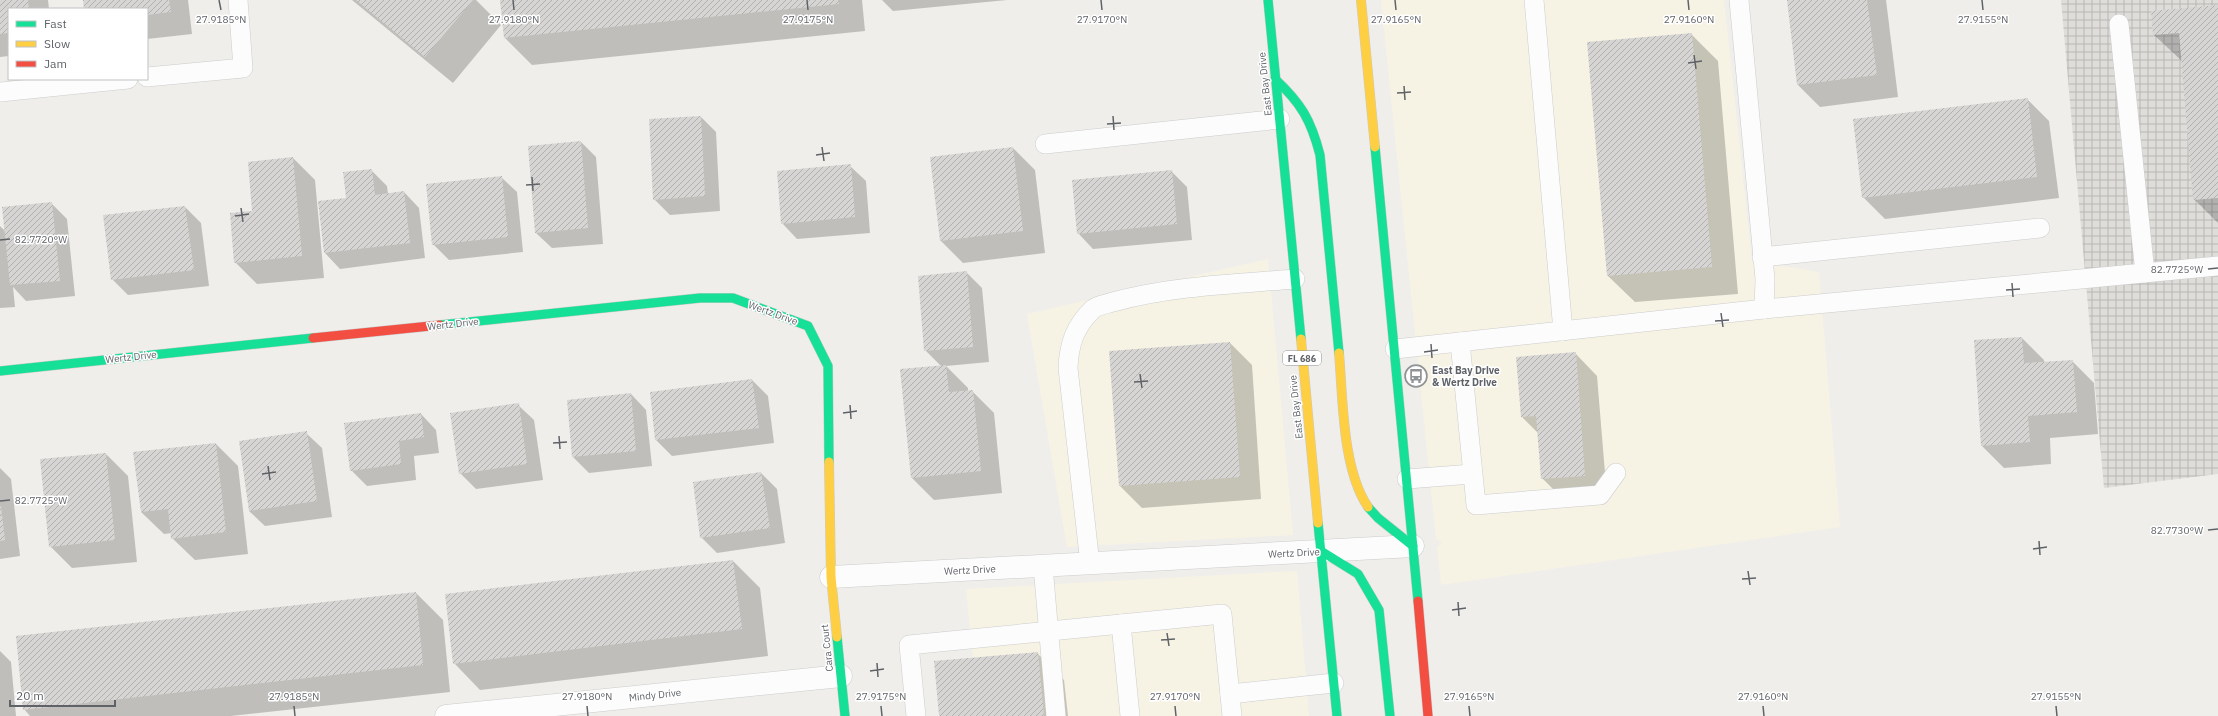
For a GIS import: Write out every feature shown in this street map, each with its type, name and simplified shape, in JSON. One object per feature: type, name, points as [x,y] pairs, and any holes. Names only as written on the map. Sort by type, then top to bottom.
[{"type":"main road","name":"East Bay Drive","points":[[1268,0],[1337,716]]},
{"type":"main road","points":[[1360,0],[1395,349],[1428,716]]},
{"type":"main road","points":[[1275,79],[1304,107],[1314,129],[1320,155],[1349,458],[1354,483],[1364,505],[1377,519],[1413,546]]},
{"type":"main road","name":"Wertz Drive","points":[[0,371],[700,298],[733,298],[808,326],[828,366],[831,577]]},
{"type":"main road","points":[[1321,551],[1358,574],[1379,610],[1390,716]]},
{"type":"main road","name":"Cara Court","points":[[831,577],[845,716]]},
{"type":"street","name":"Wertz Drive","points":[[831,577],[1413,546]]},
{"type":"street","name":"Mindy Drive","points":[[446,716],[841,676]]},
{"type":"lane","points":[[148,77],[243,68],[238,0]]},
{"type":"lane","points":[[1534,0],[1563,331]]},
{"type":"lane","points":[[1739,0],[1765,279],[1764,309]]},
{"type":"lane","points":[[2119,24],[2145,273]]},
{"type":"lane","points":[[0,92],[118,80]]},
{"type":"lane","points":[[1045,144],[1280,119]]},
{"type":"lane","points":[[1762,257],[2040,228]]},
{"type":"lane","points":[[1395,349],[1764,309],[2218,266]]},
{"type":"lane","points":[[1090,564],[1068,368],[1069,349],[1076,328],[1094,308],[1130,297],[1176,289],[1295,279]]},
{"type":"lane","points":[[1460,342],[1476,505],[1600,495],[1616,473]]},
{"type":"lane","points":[[1407,479],[1472,474]]},
{"type":"lane","points":[[1043,566],[1056,716]]},
{"type":"lane","points":[[916,716],[909,645],[1222,614],[1232,716]]},
{"type":"lane","points":[[1121,624],[1130,716]]},
{"type":"lane","points":[[1230,694],[1334,683]]},
{"type":"shaded area","points":[[1381,0],[1724,0],[1752,261],[1819,272],[1840,527],[1441,585],[1437,547],[1442,542],[1436,539]]},
{"type":"shaded area","points":[[2061,0],[2218,0],[2218,474],[2104,488]]},
{"type":"shaded area","points":[[1268,259],[1293,535],[1067,547],[1027,314]]},
{"type":"shaded area","points":[[1297,571],[1309,716],[979,716],[966,589]]},
{"type":"building","points":[[0,0],[28,0],[29,8],[8,8],[8,33],[0,34]]},
{"type":"building","points":[[83,0],[169,0],[171,12],[148,15],[148,8],[84,8]]},
{"type":"building","points":[[356,0],[473,0],[425,57]]},
{"type":"building","points":[[500,0],[838,0],[839,4],[504,38]]},
{"type":"building","points":[[1787,0],[1867,0],[1877,75],[1797,85]]},
{"type":"building","points":[[2218,5],[2218,198],[2193,200],[2179,33],[2153,35],[2151,11]]},
{"type":"building","points":[[1692,33],[1712,267],[1607,276],[1587,42]]},
{"type":"building","points":[[2028,98],[2037,177],[1862,198],[1853,119]]},
{"type":"building","points":[[701,116],[705,196],[653,200],[649,119]]},
{"type":"building","points":[[581,141],[588,228],[535,233],[528,146]]},
{"type":"building","points":[[1013,147],[1023,231],[940,241],[930,157]]},
{"type":"building","points":[[293,157],[302,256],[234,263],[230,213],[252,211],[248,162]]},
{"type":"building","points":[[851,164],[855,217],[781,224],[777,171]]},
{"type":"building","points":[[372,169],[375,195],[404,191],[410,243],[324,253],[318,201],[346,198],[343,172]]},
{"type":"building","points":[[1172,170],[1177,224],[1077,234],[1072,180]]},
{"type":"building","points":[[502,176],[508,237],[432,245],[426,184]]},
{"type":"building","points":[[52,202],[60,281],[10,285],[2,207]]},
{"type":"building","points":[[185,206],[194,270],[111,280],[103,215]]},
{"type":"building","points":[[967,271],[973,347],[924,351],[918,276]]},
{"type":"building","points":[[2022,337],[2024,363],[2073,360],[2077,412],[2028,416],[2030,442],[1981,446],[1974,340]]},
{"type":"building","points":[[1230,342],[1240,477],[1119,486],[1109,351]]},
{"type":"building","points":[[1576,352],[1585,476],[1541,479],[1536,416],[1521,417],[1516,357]]},
{"type":"building","points":[[946,365],[949,392],[973,390],[981,471],[911,478],[900,369]]},
{"type":"building","points":[[752,379],[759,428],[655,440],[650,392]]},
{"type":"building","points":[[631,393],[636,451],[572,457],[567,400]]},
{"type":"building","points":[[519,403],[527,464],[459,474],[450,413]]},
{"type":"building","points":[[421,413],[424,437],[399,441],[401,464],[350,471],[344,423]]},
{"type":"building","points":[[307,431],[317,501],[249,511],[239,441]]},
{"type":"building","points":[[216,443],[226,532],[171,539],[168,509],[141,512],[133,452]]},
{"type":"building","points":[[106,453],[115,540],[49,547],[40,459]]},
{"type":"building","points":[[761,472],[770,528],[700,538],[693,482]]},
{"type":"building","points":[[1,506],[5,540],[0,541],[0,507]]},
{"type":"building","points":[[733,560],[742,629],[453,664],[445,594]]},
{"type":"building","points":[[416,592],[423,665],[23,710],[16,636]]},
{"type":"building","points":[[1038,652],[1044,716],[939,716],[934,661]]},
{"type":"traffic: fast","points":[[1268,0],[1301,339]]},
{"type":"traffic: fast","points":[[1275,79],[1292,96],[1304,113],[1313,132],[1320,155],[1339,353]]},
{"type":"traffic: fast","points":[[1375,147],[1418,601]]},
{"type":"traffic: fast","points":[[440,325],[700,298],[733,298],[808,326],[828,366],[829,462]]},
{"type":"traffic: fast","points":[[0,371],[313,338]]},
{"type":"traffic: fast","points":[[1368,507],[1378,518],[1413,546]]},
{"type":"traffic: fast","points":[[1318,523],[1337,716]]},
{"type":"traffic: fast","points":[[1321,551],[1358,574],[1379,610],[1390,716]]},
{"type":"traffic: fast","points":[[837,637],[845,716]]},
{"type":"traffic: slow","points":[[1361,0],[1375,147]]},
{"type":"traffic: slow","points":[[1301,339],[1318,523]]},
{"type":"traffic: slow","points":[[1339,353],[1343,411],[1348,453],[1359,491],[1368,507]]},
{"type":"traffic: slow","points":[[829,462],[831,577],[837,637]]},
{"type":"traffic: jam","points":[[313,338],[440,325]]},
{"type":"traffic: jam","points":[[1418,601],[1428,716]]},
{"type":"place","name":"East Bay Drive & Wertz Drive","points":[[1416,376]]}]
